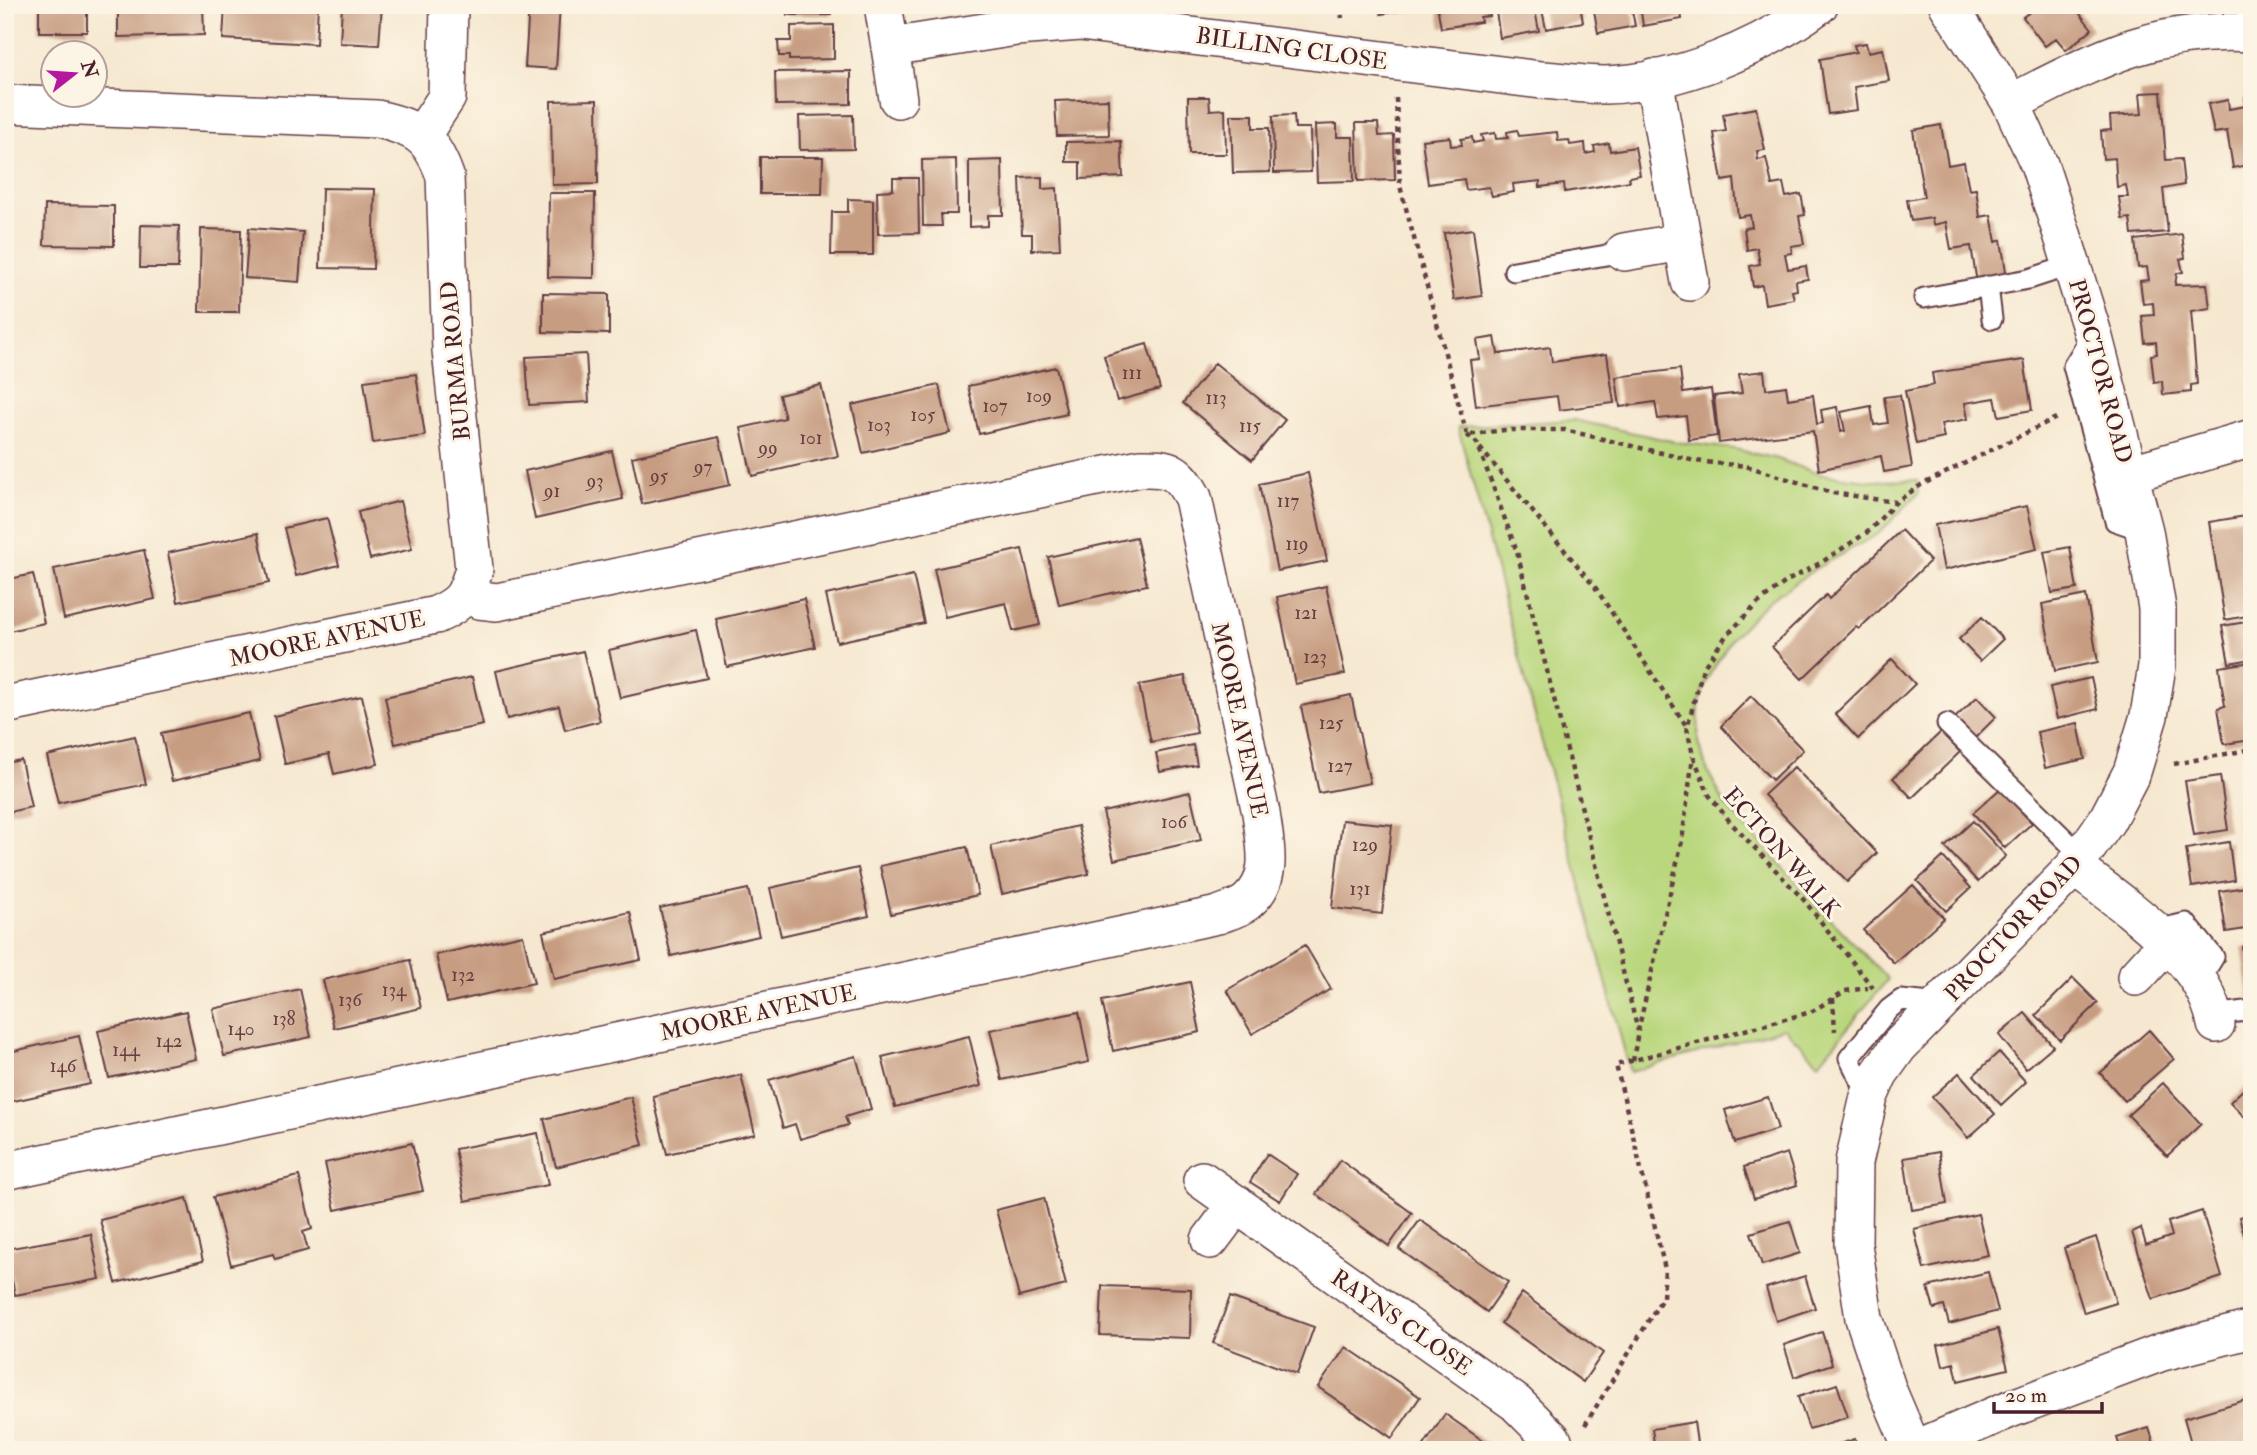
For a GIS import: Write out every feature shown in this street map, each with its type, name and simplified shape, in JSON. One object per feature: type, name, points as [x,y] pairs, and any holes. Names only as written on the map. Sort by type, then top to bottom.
[{"type":"street","points":[[5,104],[377,119],[401,124],[422,135],[447,97],[449,5]]},
{"type":"street","points":[[883,5],[898,99]]},
{"type":"street","name":"BILLING CLOSE","points":[[890,47],[1016,27],[1080,22],[1541,80],[1605,85],[1654,78],[1711,62],[1765,40],[1819,5]]},
{"type":"street","name":"PROCTOR ROAD","points":[[1948,5],[2011,103],[2039,164],[2093,334],[2144,531],[2157,608],[2157,666],[2149,716],[2132,772],[2107,820],[2078,861],[1899,1046],[1880,1074],[1869,1097],[1853,1162],[1853,1244],[1864,1318],[1888,1391],[1914,1450],[2010,1409],[2162,1352],[2252,1329]]},
{"type":"street","points":[[2011,103],[2099,59],[2155,40],[2216,30],[2252,33]]},
{"type":"street","points":[[1654,78],[1690,282]]},
{"type":"street","name":"BURMA ROAD","points":[[422,135],[437,154],[445,177],[451,350],[474,569],[467,593]]},
{"type":"street","points":[[1624,252],[1682,242]]},
{"type":"street","points":[[2129,474],[2252,438]]},
{"type":"street","name":"MOORE AVENUE","points":[[5,705],[436,615],[455,607],[467,593],[479,600],[497,602],[1140,468],[1163,468],[1183,478],[1193,498],[1261,813],[1267,855],[1264,882],[1247,902],[1218,915],[5,1171]]},
{"type":"street","points":[[2078,861],[2162,936],[2199,981],[2215,1020]]},
{"type":"street","points":[[2136,977],[2162,936]]},
{"type":"street","name":"RAYNS CLOSE","points":[[1202,1180],[1516,1403],[1552,1439],[1557,1450]]},
{"type":"street","points":[[1210,1240],[1237,1204]]},
{"type":"lane","points":[[1514,271],[1624,252]]},
{"type":"lane","points":[[1924,298],[2029,279],[2071,265]]},
{"type":"lane","points":[[1988,286],[1992,319]]},
{"type":"lane","points":[[2093,334],[2073,366],[2115,521],[2144,531]]},
{"type":"lane","points":[[1947,724],[2078,861]]},
{"type":"lane","points":[[1869,1097],[1849,1058],[1889,1009],[1901,1000],[1941,1004]]},
{"type":"lane","points":[[2215,1020],[2252,1010]]},
{"type":"path","points":[[1395,62],[1400,186],[1467,435],[1595,587],[1687,728]]},
{"type":"path","name":"ECTON WALK","points":[[1889,1009],[1804,899],[1731,823],[1709,795],[1693,755],[1687,728],[1703,668],[1756,604],[1787,581],[1869,531],[1896,502],[1932,479],[2069,412],[2085,407]]},
{"type":"path","points":[[1467,435],[1504,430],[1565,430],[1695,461],[1746,466],[1833,493],[1896,502]]},
{"type":"path","points":[[1476,443],[1517,552],[1638,1031]]},
{"type":"path","points":[[2132,772],[2252,749]]},
{"type":"path","points":[[1633,1061],[1682,841],[1693,755]]},
{"type":"path","points":[[1584,1426],[1662,1297],[1665,1269],[1616,1065],[1811,1012],[1845,991],[1873,988]]},
{"type":"green space","points":[[1574,420],[1676,442],[1734,449],[1778,459],[1819,474],[1875,481],[1917,480],[1919,493],[1878,534],[1815,569],[1768,601],[1732,638],[1707,679],[1699,703],[1698,742],[1707,770],[1725,804],[1888,979],[1819,1063],[1784,1028],[1630,1072],[1458,427]]},
{"type":"building","points":[[39,5],[87,5],[87,32],[39,32]]},
{"type":"building","points":[[118,5],[203,5],[204,35],[118,37]]},
{"type":"building","points":[[225,5],[318,5],[316,44],[223,39]]},
{"type":"building","points":[[342,5],[382,5],[379,45],[340,43]]},
{"type":"building","points":[[529,5],[560,5],[556,69],[525,67]]},
{"type":"building","points":[[787,5],[831,5],[831,15],[787,15]]},
{"type":"building","points":[[1379,5],[1423,5],[1423,7],[1381,14]]},
{"type":"building","points":[[1437,5],[1488,5],[1490,16],[1480,17],[1481,22],[1441,28]]},
{"type":"building","points":[[1495,5],[1534,5],[1539,31],[1500,38]]},
{"type":"building","points":[[1541,5],[1580,5],[1583,22],[1546,29]]},
{"type":"building","points":[[1593,5],[1631,5],[1635,26],[1598,33]]},
{"type":"building","points":[[1640,5],[1680,5],[1682,19],[1643,26]]},
{"type":"building","points":[[2039,5],[2073,5],[2092,29],[2066,50],[2056,38],[2045,46],[2023,17]]},
{"type":"building","points":[[834,25],[834,59],[789,60],[789,56],[779,56],[778,41],[791,41],[791,26]]},
{"type":"building","points":[[1866,43],[1868,52],[1883,49],[1889,81],[1854,87],[1857,110],[1828,114],[1820,59],[1856,52],[1854,45]]},
{"type":"building","points":[[851,71],[851,104],[776,105],[775,72]]},
{"type":"building","points":[[2161,92],[2166,160],[2181,159],[2184,185],[2163,189],[2168,232],[2132,235],[2130,218],[2122,219],[2119,197],[2128,197],[2126,185],[2117,187],[2115,158],[2103,159],[2101,131],[2111,130],[2110,116],[2142,114],[2140,93]]},
{"type":"building","points":[[2252,96],[2252,164],[2233,168],[2227,131],[2214,133],[2208,104],[2228,100],[2229,109],[2246,106],[2245,97]]},
{"type":"building","points":[[1188,97],[1209,97],[1210,110],[1225,109],[1226,154],[1189,154]]},
{"type":"building","points":[[1108,99],[1109,135],[1057,136],[1055,101]]},
{"type":"building","points":[[597,100],[598,184],[552,185],[551,101]]},
{"type":"building","points":[[1756,108],[1765,150],[1757,151],[1758,160],[1766,158],[1772,185],[1783,183],[1786,197],[1801,194],[1805,215],[1799,216],[1804,244],[1791,246],[1792,253],[1785,254],[1788,269],[1806,266],[1808,279],[1796,281],[1797,290],[1792,291],[1794,299],[1765,304],[1762,285],[1753,287],[1750,266],[1760,264],[1757,248],[1747,250],[1744,228],[1752,227],[1750,215],[1738,217],[1734,179],[1722,181],[1714,133],[1726,131],[1723,114]]},
{"type":"building","points":[[853,115],[854,149],[800,150],[799,116]]},
{"type":"building","points":[[1231,115],[1253,115],[1253,128],[1269,128],[1270,172],[1233,173]]},
{"type":"building","points":[[1294,115],[1295,128],[1310,128],[1311,172],[1274,173],[1273,116]]},
{"type":"building","points":[[1356,123],[1378,123],[1379,136],[1394,135],[1395,180],[1358,181]]},
{"type":"building","points":[[1337,124],[1337,137],[1353,137],[1354,181],[1317,182],[1315,125]]},
{"type":"building","points":[[1941,125],[1948,165],[1964,162],[1969,190],[1976,189],[1980,217],[1991,215],[1996,242],[2001,240],[2007,278],[1977,283],[1971,246],[1951,249],[1946,222],[1933,225],[1932,218],[1911,221],[1907,200],[1924,197],[1913,130]]},
{"type":"building","points":[[1517,130],[1519,136],[1557,132],[1558,141],[1569,140],[1570,145],[1585,143],[1586,154],[1595,152],[1594,146],[1609,143],[1610,151],[1635,147],[1640,175],[1629,177],[1630,181],[1565,192],[1564,184],[1540,187],[1540,181],[1513,184],[1514,192],[1492,196],[1489,187],[1466,190],[1464,179],[1428,184],[1422,140],[1450,137],[1451,146],[1462,145],[1461,139],[1472,137],[1473,143],[1483,141],[1481,135],[1495,133],[1496,139],[1508,138],[1507,132]]},
{"type":"building","points":[[1121,141],[1123,177],[1080,179],[1080,162],[1066,162],[1066,142]]},
{"type":"building","points":[[760,157],[823,157],[822,194],[760,194]]},
{"type":"building","points":[[956,159],[957,214],[941,214],[942,226],[923,226],[922,160]]},
{"type":"building","points":[[1002,160],[1003,215],[988,215],[988,226],[969,227],[969,161]]},
{"type":"building","points":[[1042,177],[1042,189],[1057,188],[1060,249],[1032,250],[1032,234],[1022,234],[1020,178]]},
{"type":"building","points":[[893,178],[918,178],[919,233],[878,234],[877,191],[893,190]]},
{"type":"building","points":[[322,188],[375,189],[373,269],[320,268]]},
{"type":"building","points":[[549,193],[595,193],[594,278],[548,277]]},
{"type":"building","points":[[848,199],[873,200],[873,255],[831,255],[832,212],[848,212]]},
{"type":"building","points":[[45,205],[114,206],[114,246],[44,245]]},
{"type":"building","points":[[5,218],[11,219],[8,263],[5,263]]},
{"type":"building","points":[[141,225],[179,226],[178,268],[140,268]]},
{"type":"building","points":[[249,228],[303,232],[299,282],[245,278]]},
{"type":"building","points":[[201,229],[241,230],[239,312],[199,312]]},
{"type":"building","points":[[1473,229],[1482,296],[1454,300],[1444,233]]},
{"type":"building","points":[[2182,234],[2185,258],[2180,259],[2183,272],[2177,273],[2175,285],[2207,284],[2210,308],[2191,311],[2197,384],[2191,385],[2191,392],[2163,395],[2162,381],[2154,382],[2151,355],[2157,354],[2156,342],[2145,343],[2142,316],[2154,315],[2153,303],[2143,304],[2140,281],[2149,280],[2147,267],[2138,268],[2135,240]]},
{"type":"building","points":[[543,293],[609,294],[609,334],[543,332]]},
{"type":"building","points":[[1495,337],[1498,354],[1550,347],[1552,362],[1607,354],[1614,403],[1559,410],[1557,396],[1476,406],[1470,360],[1480,359],[1477,340]]},
{"type":"building","points":[[1147,344],[1160,389],[1117,401],[1104,356]]},
{"type":"building","points":[[586,354],[589,402],[529,405],[526,357]]},
{"type":"building","points":[[2024,360],[2032,410],[1999,416],[1995,398],[1965,403],[1968,419],[1941,424],[1944,438],[1916,444],[1905,391],[1934,385],[1932,373]]},
{"type":"building","points":[[1215,363],[1285,420],[1252,460],[1183,403]]},
{"type":"building","points":[[1056,367],[1067,414],[979,434],[968,386]]},
{"type":"building","points":[[1680,369],[1683,393],[1711,389],[1717,436],[1689,440],[1686,416],[1658,419],[1655,402],[1620,407],[1616,377]]},
{"type":"building","points":[[1764,371],[1766,389],[1786,386],[1788,399],[1813,395],[1817,424],[1823,423],[1821,410],[1837,407],[1841,432],[1845,431],[1841,412],[1871,406],[1874,425],[1888,423],[1884,397],[1900,395],[1912,467],[1884,472],[1881,456],[1819,470],[1813,431],[1719,443],[1714,396],[1742,393],[1739,374]]},
{"type":"building","points":[[416,374],[425,436],[373,443],[364,381]]},
{"type":"building","points":[[821,385],[838,456],[752,476],[741,428],[785,418],[779,395]]},
{"type":"building","points":[[939,385],[950,433],[863,453],[852,405]]},
{"type":"building","points":[[719,437],[730,485],[642,504],[632,457]]},
{"type":"building","points":[[612,451],[623,499],[535,519],[525,471]]},
{"type":"building","points":[[1308,473],[1327,561],[1277,571],[1259,484]]},
{"type":"building","points":[[400,501],[412,549],[370,559],[358,512]]},
{"type":"building","points":[[2027,506],[2037,549],[1944,570],[1935,525]]},
{"type":"building","points":[[2252,515],[2252,615],[2225,620],[2209,522]]},
{"type":"building","points":[[327,518],[339,565],[296,576],[284,528]]},
{"type":"building","points":[[1901,530],[1930,561],[1802,679],[1772,647],[1826,595],[1829,599]]},
{"type":"building","points":[[258,533],[269,583],[178,602],[168,553]]},
{"type":"building","points":[[1136,537],[1147,585],[1059,605],[1048,557]]},
{"type":"building","points":[[2070,547],[2077,589],[2052,593],[2044,552]]},
{"type":"building","points":[[1022,549],[1040,625],[1013,631],[1006,603],[945,617],[934,569]]},
{"type":"building","points":[[144,550],[155,599],[64,619],[54,569]]},
{"type":"building","points":[[33,574],[44,623],[5,632],[5,580]]},
{"type":"building","points":[[913,575],[924,623],[837,642],[826,595]]},
{"type":"building","points":[[1326,586],[1345,674],[1295,684],[1277,597]]},
{"type":"building","points":[[2086,595],[2098,662],[2055,671],[2042,604]]},
{"type":"building","points":[[804,599],[815,647],[727,667],[716,619]]},
{"type":"building","points":[[1982,617],[2003,639],[1980,661],[1959,639]]},
{"type":"building","points":[[2252,621],[2252,659],[2229,663],[2222,626]]},
{"type":"building","points":[[696,630],[707,678],[620,698],[609,650]]},
{"type":"building","points":[[583,651],[600,721],[565,730],[559,706],[507,719],[496,671]]},
{"type":"building","points":[[1892,659],[1915,684],[1858,739],[1835,714]]},
{"type":"building","points":[[2252,662],[2252,740],[2224,744],[2218,708],[2225,706],[2219,667]]},
{"type":"building","points":[[1185,676],[1197,733],[1151,742],[1139,685]]},
{"type":"building","points":[[472,677],[483,725],[395,744],[385,697]]},
{"type":"building","points":[[2091,678],[2098,709],[2057,719],[2050,687]]},
{"type":"building","points":[[1351,695],[1370,783],[1319,793],[1301,706]]},
{"type":"building","points":[[362,696],[378,764],[334,774],[329,754],[285,764],[274,716]]},
{"type":"building","points":[[1751,696],[1803,750],[1772,780],[1721,726]]},
{"type":"building","points":[[1977,697],[1996,717],[1974,739],[1955,718]]},
{"type":"building","points":[[249,713],[260,761],[172,781],[161,733]]},
{"type":"building","points":[[2078,723],[2085,759],[2045,768],[2037,732]]},
{"type":"building","points":[[1941,732],[1960,752],[1912,798],[1893,778]]},
{"type":"building","points":[[135,736],[146,784],[58,803],[47,756]]},
{"type":"building","points":[[1193,745],[1197,765],[1160,772],[1156,753]]},
{"type":"building","points":[[21,760],[31,807],[5,813],[5,763]]},
{"type":"building","points":[[1794,767],[1877,853],[1847,882],[1764,795]]},
{"type":"building","points":[[2220,776],[2228,830],[2194,835],[2185,781]]},
{"type":"building","points":[[2000,789],[2032,823],[2005,848],[1973,813]]},
{"type":"building","points":[[1190,792],[1201,840],[1114,860],[1103,812]]},
{"type":"building","points":[[1342,820],[1392,825],[1382,914],[1332,908]]},
{"type":"building","points":[[1973,821],[2006,856],[1978,882],[1945,847]]},
{"type":"building","points":[[1078,826],[1089,874],[1002,894],[991,846]]},
{"type":"building","points":[[2229,842],[2234,880],[2192,887],[2186,849]]},
{"type":"building","points":[[967,847],[978,895],[891,914],[880,866]]},
{"type":"building","points":[[1943,857],[1971,888],[1946,911],[1917,881]]},
{"type":"building","points":[[858,868],[869,916],[781,936],[770,888]]},
{"type":"building","points":[[1913,885],[1944,918],[1894,963],[1863,930]]},
{"type":"building","points":[[2252,886],[2252,928],[2226,932],[2220,891]]},
{"type":"building","points":[[748,889],[759,936],[671,956],[660,908]]},
{"type":"building","points":[[630,912],[641,960],[554,979],[543,932]]},
{"type":"building","points":[[523,935],[534,983],[447,1003],[436,955]]},
{"type":"building","points":[[1305,945],[1331,989],[1252,1034],[1227,990]]},
{"type":"building","points":[[2252,946],[2252,1002],[2250,1002],[2242,947]]},
{"type":"building","points":[[410,960],[421,1008],[334,1028],[323,980]]},
{"type":"building","points":[[2073,978],[2098,1003],[2060,1040],[2036,1015]]},
{"type":"building","points":[[1190,982],[1200,1032],[1113,1051],[1102,1001]]},
{"type":"building","points":[[300,989],[311,1037],[224,1056],[213,1009]]},
{"type":"building","points":[[186,1011],[196,1059],[109,1078],[98,1031]]},
{"type":"building","points":[[1079,1012],[1089,1062],[1002,1080],[990,1030]]},
{"type":"building","points":[[2025,1013],[2053,1046],[2026,1069],[1999,1035]]},
{"type":"building","points":[[2149,1030],[2174,1059],[2125,1101],[2100,1073]]},
{"type":"building","points":[[79,1036],[90,1084],[5,1103],[5,1053]]},
{"type":"building","points":[[969,1036],[981,1086],[895,1107],[882,1057]]},
{"type":"building","points":[[1999,1052],[2026,1082],[2001,1105],[1974,1075]]},
{"type":"building","points":[[856,1056],[871,1109],[845,1117],[848,1125],[800,1139],[795,1124],[783,1128],[769,1080]]},
{"type":"building","points":[[1959,1073],[1995,1114],[1968,1138],[1932,1097]]},
{"type":"building","points":[[741,1075],[755,1134],[667,1154],[653,1096]]},
{"type":"building","points":[[2163,1083],[2201,1124],[2167,1156],[2128,1115]]},
{"type":"building","points":[[2250,1083],[2252,1085],[2252,1125],[2230,1102]]},
{"type":"building","points":[[631,1097],[643,1145],[556,1167],[544,1119]]},
{"type":"building","points":[[1768,1097],[1778,1129],[1735,1143],[1725,1110]]},
{"type":"building","points":[[538,1133],[548,1185],[465,1201],[455,1149]]},
{"type":"building","points":[[412,1143],[423,1191],[335,1210],[325,1163]]},
{"type":"building","points":[[1939,1152],[1947,1204],[1912,1210],[1904,1158]]},
{"type":"building","points":[[1787,1153],[1797,1185],[1754,1199],[1744,1167]]},
{"type":"building","points":[[1267,1154],[1297,1174],[1280,1201],[1250,1182]]},
{"type":"building","points":[[1340,1160],[1412,1213],[1389,1246],[1316,1194]]},
{"type":"building","points":[[299,1176],[312,1229],[303,1232],[308,1250],[275,1259],[273,1254],[231,1265],[213,1197]]},
{"type":"building","points":[[187,1198],[203,1261],[116,1283],[100,1220]]},
{"type":"building","points":[[1044,1198],[1066,1285],[1019,1297],[996,1210]]},
{"type":"building","points":[[2202,1211],[2222,1277],[2153,1299],[2132,1232],[2141,1228],[2146,1245],[2172,1236],[2168,1222]]},
{"type":"building","points":[[2252,1213],[2252,1260],[2251,1260],[2239,1217]]},
{"type":"building","points":[[1978,1214],[1988,1255],[1924,1269],[1914,1229]]},
{"type":"building","points":[[1420,1220],[1508,1282],[1487,1312],[1399,1249]]},
{"type":"building","points":[[1790,1221],[1800,1253],[1762,1265],[1751,1233]]},
{"type":"building","points":[[91,1234],[100,1279],[15,1295],[6,1249]]},
{"type":"building","points":[[2096,1237],[2116,1303],[2084,1313],[2064,1248]]},
{"type":"building","points":[[1988,1272],[1998,1311],[1949,1324],[1944,1306],[1934,1309],[1928,1287]]},
{"type":"building","points":[[1805,1276],[1815,1308],[1776,1321],[1766,1288]]},
{"type":"building","points":[[1102,1286],[1191,1289],[1190,1338],[1100,1335]]},
{"type":"building","points":[[1522,1293],[1603,1353],[1583,1382],[1501,1323]]},
{"type":"building","points":[[1230,1297],[1314,1327],[1297,1374],[1213,1343]]},
{"type":"building","points":[[1998,1329],[2008,1369],[1958,1381],[1954,1363],[1943,1366],[1938,1345]]},
{"type":"building","points":[[1822,1332],[1832,1364],[1794,1377],[1784,1345]]},
{"type":"building","points":[[1346,1347],[1420,1397],[1392,1438],[1318,1387]]},
{"type":"building","points":[[1837,1384],[1848,1417],[1809,1429],[1798,1397]]},
{"type":"building","points":[[2252,1398],[2252,1450],[2193,1450],[2184,1418]]},
{"type":"building","points":[[1445,1414],[1482,1440],[1497,1450],[1421,1450]]},
{"type":"building","points":[[1694,1422],[1698,1450],[1655,1450],[1652,1429]]},
{"type":"building","points":[[2149,1428],[2156,1450],[2121,1450],[2117,1438]]},
{"type":"building","points":[[1855,1439],[1858,1450],[1823,1450],[1823,1449]]}]
